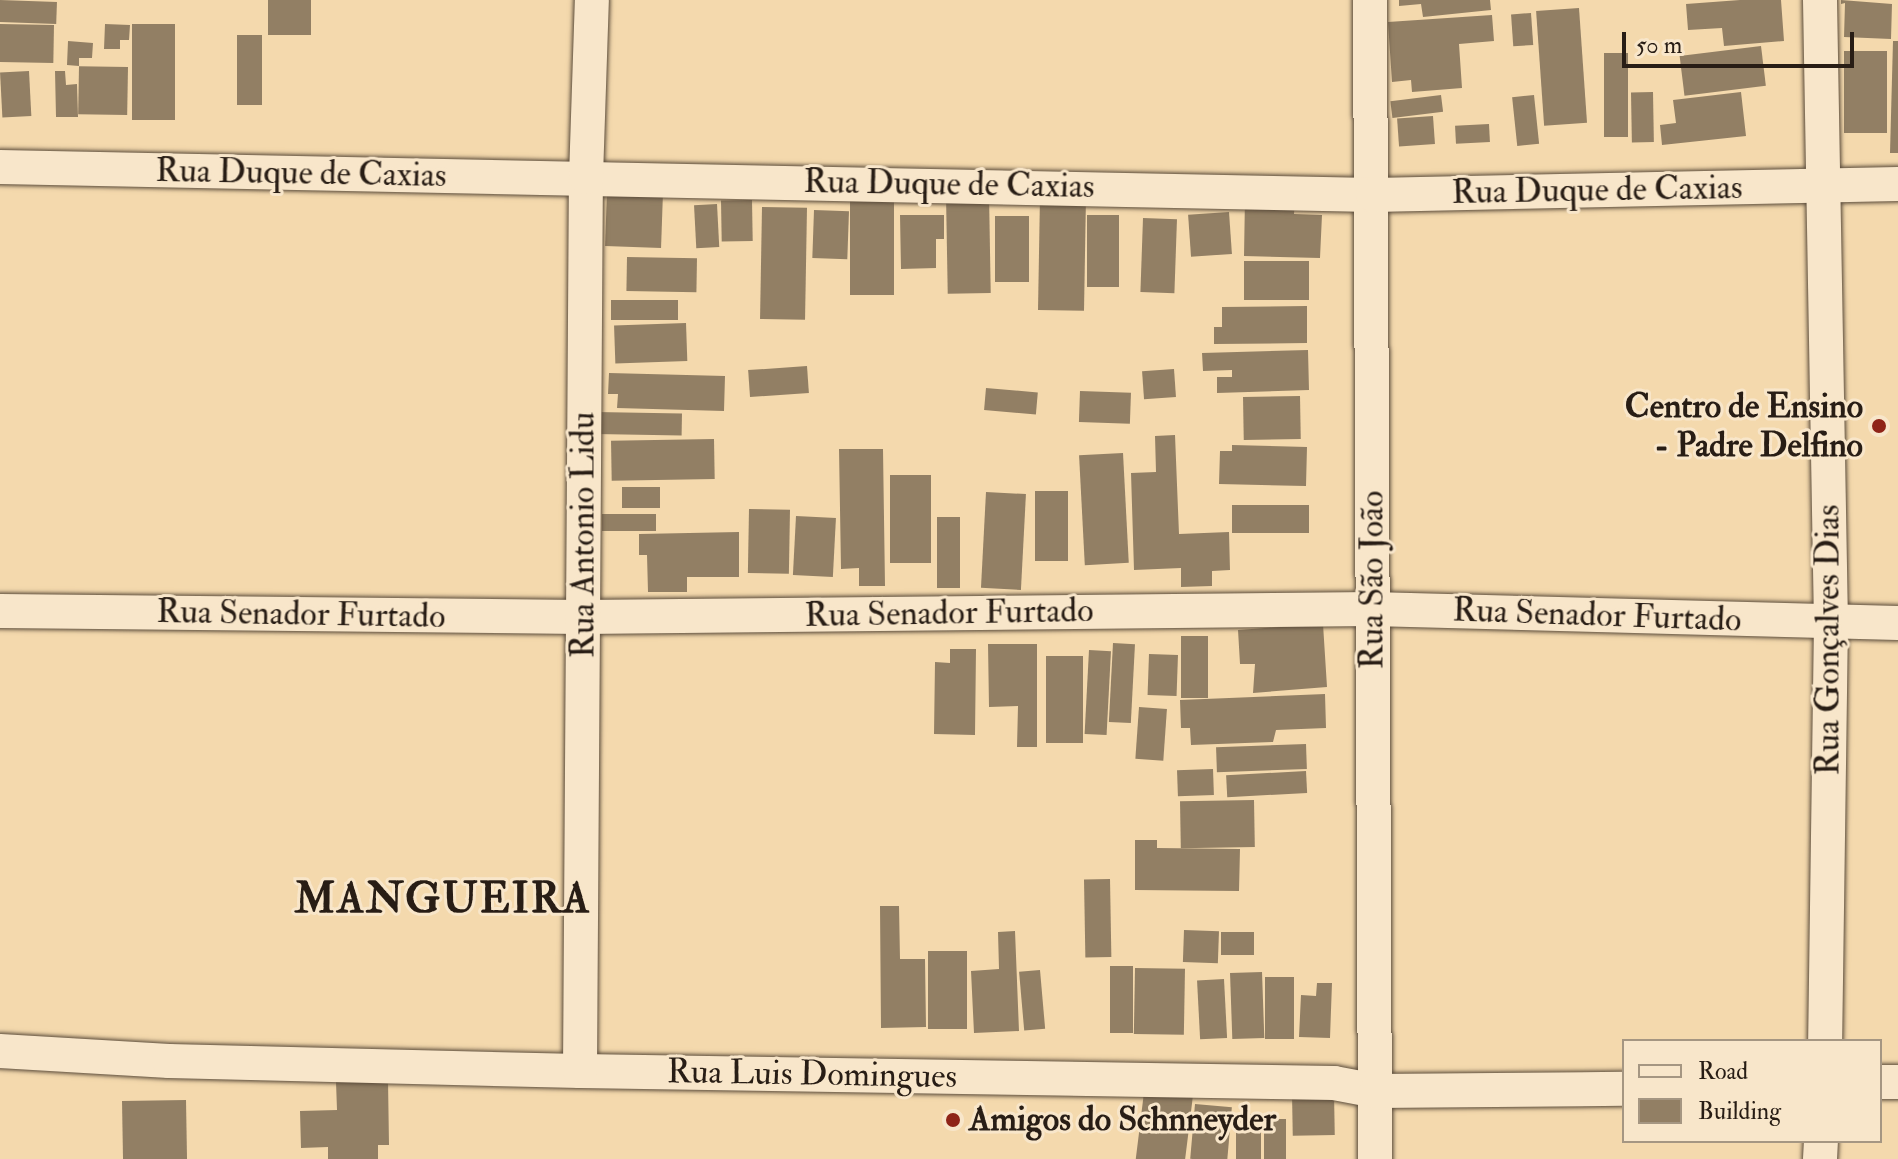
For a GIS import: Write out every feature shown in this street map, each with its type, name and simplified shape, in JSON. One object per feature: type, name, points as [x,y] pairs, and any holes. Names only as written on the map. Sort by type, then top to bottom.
[{"type":"street","name":"Rua Antonio Lidu","points":[[580,1071],[586,177],[592,0]]},
{"type":"street","name":"Rua São João","points":[[1370,0],[1375,1159]]},
{"type":"street","name":"Rua Gonçalves Dias","points":[[1820,0],[1831,621],[1825,1039]]},
{"type":"street","name":"Rua Duque de Caxias","points":[[0,167],[1373,195],[1898,184]]},
{"type":"street","name":"Rua Senador Furtado","points":[[0,611],[582,617],[1372,609],[1898,623]]},
{"type":"street","name":"Rua Luis Domingues","points":[[0,1051],[169,1061],[580,1071],[1334,1083],[1376,1091],[1622,1089]]},
{"type":"building","points":[[0,0],[57,2],[56,24],[0,22]]},
{"type":"building","points":[[268,0],[311,0],[311,35],[268,35]]},
{"type":"building","points":[[1399,0],[1490,0],[1491,10],[1423,17],[1421,4],[1399,6]]},
{"type":"building","points":[[1781,0],[1784,41],[1724,46],[1722,28],[1688,30],[1686,4]]},
{"type":"building","points":[[1841,0],[1892,4],[1891,39],[1844,37],[1845,3],[1841,4]]},
{"type":"building","points":[[1579,8],[1587,123],[1544,126],[1536,11]]},
{"type":"building","points":[[1531,13],[1533,45],[1513,46],[1511,14]]},
{"type":"building","points":[[1492,15],[1494,41],[1459,44],[1462,88],[1412,92],[1411,80],[1392,82],[1388,22]]},
{"type":"building","points":[[0,24],[54,25],[53,63],[0,62]]},
{"type":"building","points":[[105,24],[130,25],[129,40],[120,40],[120,49],[104,49]]},
{"type":"building","points":[[132,24],[175,24],[175,120],[132,120]]},
{"type":"building","points":[[237,35],[262,35],[262,105],[237,105]]},
{"type":"building","points":[[68,41],[93,43],[92,58],[79,58],[79,66],[67,65]]},
{"type":"building","points":[[1893,41],[1898,41],[1898,153],[1890,153]]},
{"type":"building","points":[[1761,46],[1766,86],[1684,96],[1680,56]]},
{"type":"building","points":[[1844,51],[1887,51],[1887,133],[1844,133]]},
{"type":"building","points":[[1604,53],[1628,53],[1628,137],[1604,137]]},
{"type":"building","points":[[79,66],[128,67],[127,115],[78,114]]},
{"type":"building","points":[[29,71],[31,116],[2,117],[0,73]]},
{"type":"building","points":[[55,71],[65,71],[66,85],[77,84],[78,117],[56,117]]},
{"type":"building","points":[[1631,92],[1653,92],[1654,142],[1632,142]]},
{"type":"building","points":[[1741,92],[1746,136],[1662,145],[1660,125],[1676,123],[1673,100]]},
{"type":"building","points":[[1441,95],[1443,112],[1392,118],[1390,101]]},
{"type":"building","points":[[1534,95],[1539,144],[1517,146],[1512,97]]},
{"type":"building","points":[[1433,116],[1435,144],[1399,146],[1397,119]]},
{"type":"building","points":[[1489,124],[1490,142],[1456,144],[1455,126]]},
{"type":"building","points":[[607,191],[663,193],[661,248],[605,246]]},
{"type":"building","points":[[989,194],[991,293],[948,294],[946,195]]},
{"type":"building","points":[[1040,196],[1086,197],[1084,311],[1038,310]]},
{"type":"building","points":[[1245,197],[1295,198],[1294,214],[1322,215],[1320,258],[1244,256]]},
{"type":"building","points":[[850,199],[894,199],[894,295],[850,295]]},
{"type":"building","points":[[752,200],[753,241],[722,242],[721,201]]},
{"type":"building","points":[[717,204],[719,247],[696,248],[694,205]]},
{"type":"building","points":[[762,207],[807,208],[805,320],[760,319]]},
{"type":"building","points":[[814,210],[849,211],[847,259],[812,258]]},
{"type":"building","points":[[1229,212],[1232,254],[1191,257],[1188,215]]},
{"type":"building","points":[[900,215],[944,215],[944,239],[936,239],[936,268],[901,269]]},
{"type":"building","points":[[1087,215],[1119,215],[1119,287],[1087,287]]},
{"type":"building","points":[[995,216],[1029,216],[1029,282],[995,282]]},
{"type":"building","points":[[1143,218],[1177,219],[1174,293],[1140,292]]},
{"type":"building","points":[[627,257],[697,258],[696,292],[626,291]]},
{"type":"building","points":[[1244,261],[1309,261],[1309,300],[1244,300]]},
{"type":"building","points":[[611,300],[678,300],[678,320],[611,320]]},
{"type":"building","points":[[1307,306],[1307,343],[1214,344],[1214,327],[1222,327],[1222,307]]},
{"type":"building","points":[[686,323],[687,361],[615,363],[614,326]]},
{"type":"building","points":[[1308,350],[1309,390],[1217,393],[1217,377],[1232,377],[1232,370],[1203,371],[1202,353]]},
{"type":"building","points":[[807,366],[809,393],[750,397],[748,370]]},
{"type":"building","points":[[1174,369],[1176,397],[1144,399],[1142,371]]},
{"type":"building","points":[[609,373],[725,376],[724,411],[617,408],[618,394],[608,394]]},
{"type":"building","points":[[986,388],[1038,393],[1036,414],[984,410]]},
{"type":"building","points":[[1080,391],[1131,393],[1130,424],[1079,422]]},
{"type":"building","points":[[1300,396],[1301,439],[1244,440],[1243,397]]},
{"type":"building","points":[[596,412],[682,414],[682,435],[596,434]]},
{"type":"building","points":[[1175,435],[1179,534],[1229,532],[1230,570],[1212,571],[1212,586],[1181,587],[1181,568],[1134,570],[1131,473],[1156,472],[1155,436]]},
{"type":"building","points":[[714,439],[715,479],[612,481],[611,441]]},
{"type":"building","points":[[1232,445],[1307,447],[1306,486],[1219,484],[1220,451],[1232,451]]},
{"type":"building","points":[[839,449],[883,449],[885,586],[859,586],[859,568],[841,569]]},
{"type":"building","points":[[1123,453],[1129,563],[1085,565],[1079,455]]},
{"type":"building","points":[[890,475],[931,475],[931,563],[890,563]]},
{"type":"building","points":[[622,487],[660,487],[660,508],[622,508]]},
{"type":"building","points":[[1035,491],[1068,491],[1068,561],[1035,561]]},
{"type":"building","points":[[986,492],[1026,494],[1021,590],[981,588]]},
{"type":"building","points":[[1232,505],[1309,505],[1309,533],[1232,533]]},
{"type":"building","points":[[749,509],[790,510],[789,574],[748,573]]},
{"type":"building","points":[[602,514],[656,514],[656,531],[602,531]]},
{"type":"building","points":[[796,516],[836,518],[833,577],[793,575]]},
{"type":"building","points":[[937,517],[960,517],[960,588],[937,588]]},
{"type":"building","points":[[739,532],[739,577],[687,577],[687,592],[648,592],[647,555],[639,555],[639,534]]},
{"type":"building","points":[[1323,624],[1327,687],[1253,693],[1255,664],[1240,664],[1238,630]]},
{"type":"building","points":[[1181,636],[1208,636],[1208,698],[1181,698]]},
{"type":"building","points":[[1113,643],[1135,644],[1131,723],[1109,722]]},
{"type":"building","points":[[988,644],[1037,644],[1037,747],[1017,747],[1018,706],[989,707]]},
{"type":"building","points":[[950,649],[976,649],[975,735],[934,734],[935,662],[950,663]]},
{"type":"building","points":[[1089,650],[1111,651],[1107,735],[1085,734]]},
{"type":"building","points":[[1149,654],[1178,655],[1177,696],[1148,695]]},
{"type":"building","points":[[1046,656],[1083,656],[1083,743],[1046,743]]},
{"type":"building","points":[[1325,694],[1326,728],[1276,730],[1273,742],[1191,745],[1190,728],[1181,728],[1180,700]]},
{"type":"building","points":[[1139,707],[1167,709],[1163,761],[1135,759]]},
{"type":"building","points":[[1306,744],[1307,769],[1217,772],[1216,747]]},
{"type":"building","points":[[1213,769],[1214,795],[1178,796],[1177,770]]},
{"type":"building","points":[[1306,771],[1307,793],[1227,797],[1226,775]]},
{"type":"building","points":[[1254,800],[1255,847],[1181,848],[1180,801]]},
{"type":"building","points":[[1135,840],[1157,840],[1157,848],[1240,849],[1239,891],[1135,890]]},
{"type":"building","points":[[1084,879],[1110,879],[1111,957],[1085,957]]},
{"type":"building","points":[[880,906],[899,906],[900,959],[925,959],[926,1027],[881,1028]]},
{"type":"building","points":[[1184,930],[1219,931],[1218,963],[1183,962]]},
{"type":"building","points":[[1015,931],[1019,1031],[974,1033],[971,971],[999,969],[998,932]]},
{"type":"building","points":[[1221,932],[1254,932],[1254,955],[1221,955]]},
{"type":"building","points":[[928,951],[967,951],[967,1029],[928,1029]]},
{"type":"building","points":[[1110,966],[1133,966],[1133,1033],[1110,1033]]},
{"type":"building","points":[[1135,968],[1185,969],[1184,1035],[1134,1034]]},
{"type":"building","points":[[1040,970],[1045,1029],[1024,1031],[1019,972]]},
{"type":"building","points":[[1262,972],[1264,1038],[1232,1039],[1230,973]]},
{"type":"building","points":[[1265,977],[1294,977],[1294,1039],[1265,1039]]},
{"type":"building","points":[[1224,979],[1227,1038],[1200,1039],[1197,980]]},
{"type":"building","points":[[1317,983],[1332,983],[1330,1038],[1299,1037],[1301,995],[1316,996]]},
{"type":"building","points":[[388,1080],[389,1145],[378,1145],[378,1159],[328,1159],[328,1147],[301,1148],[300,1111],[337,1110],[336,1082]]},
{"type":"building","points":[[1145,1084],[1194,1090],[1185,1159],[1136,1159]]},
{"type":"building","points":[[1334,1092],[1335,1135],[1293,1136],[1292,1093]]},
{"type":"building","points":[[186,1100],[187,1159],[123,1159],[122,1101]]},
{"type":"building","points":[[1195,1104],[1232,1107],[1227,1159],[1190,1159]]},
{"type":"building","points":[[1236,1114],[1261,1114],[1261,1159],[1236,1159]]},
{"type":"building","points":[[1264,1119],[1286,1119],[1286,1159],[1264,1159]]},
{"type":"place","name":"Centro de Ensino - Padre Delfino","points":[[1879,426]]},
{"type":"place","name":"Amigos do Schnneyder","points":[[953,1120]]},
{"type":"district","name":"MANGUEIRA","points":[[443,899]]}]
